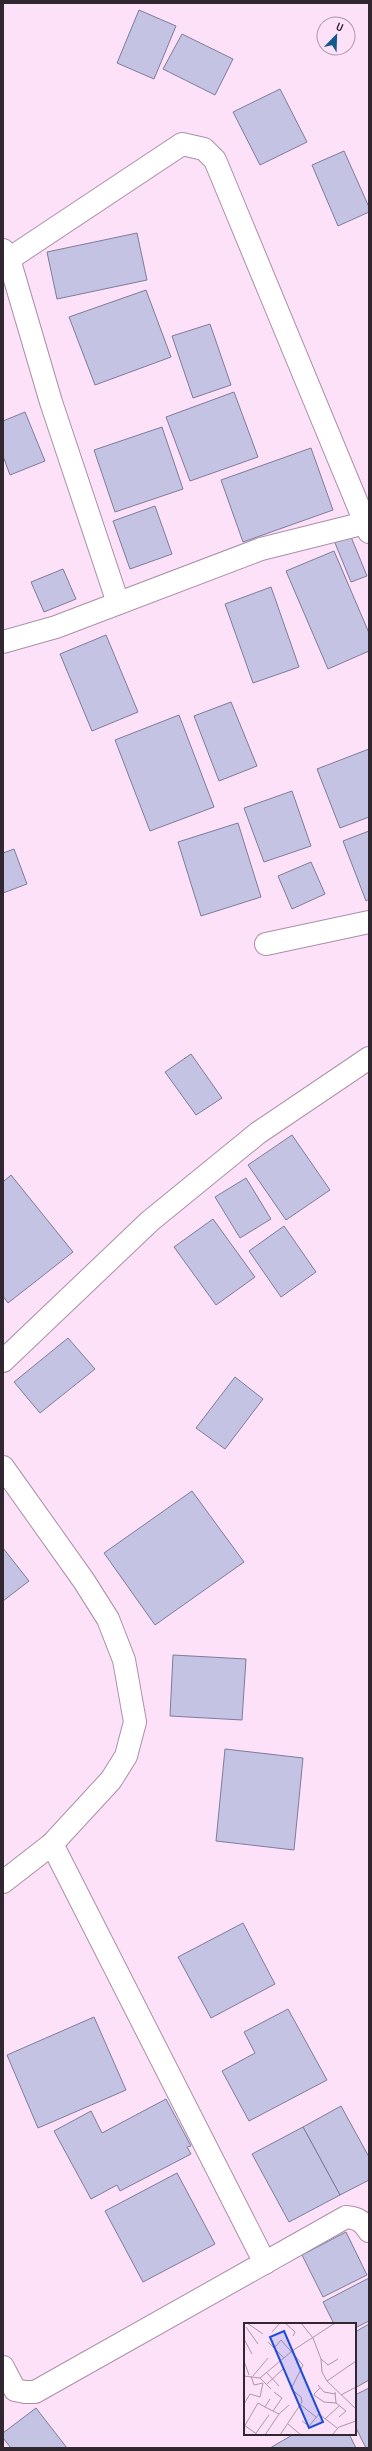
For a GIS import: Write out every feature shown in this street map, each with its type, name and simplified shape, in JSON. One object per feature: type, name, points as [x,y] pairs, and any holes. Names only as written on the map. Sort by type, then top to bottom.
[{"type":"street","points":[[3,642],[56,627],[261,549],[368,526],[215,160],[204,149],[194,145],[182,144],[6,254],[51,402],[118,603]]},
{"type":"street","points":[[266,944],[369,922]]},
{"type":"street","points":[[3,1361],[150,1221],[258,1133],[369,1058]]},
{"type":"street","points":[[3,1467],[84,1581],[108,1619],[124,1660],[135,1722],[126,1756],[111,1780],[52,1844],[3,1882]]},
{"type":"street","points":[[52,1844],[265,2263]]},
{"type":"street","points":[[3,2367],[15,2390],[35,2392],[346,2217],[355,2218],[365,2224],[369,2231]]},
{"type":"building","points":[[139,10],[176,26],[154,79],[117,63]]},
{"type":"building","points":[[182,34],[233,59],[215,95],[163,69]]},
{"type":"building","points":[[280,89],[307,142],[260,165],[233,112]]},
{"type":"building","points":[[344,151],[369,207],[369,212],[338,226],[312,165]]},
{"type":"building","points":[[137,233],[147,280],[57,299],[47,252]]},
{"type":"building","points":[[146,290],[171,357],[95,385],[69,317]]},
{"type":"building","points":[[210,324],[231,385],[193,398],[172,336]]},
{"type":"building","points":[[234,392],[258,457],[190,481],[166,417]]},
{"type":"building","points":[[25,412],[45,461],[10,475],[3,456],[3,421]]},
{"type":"building","points":[[162,427],[183,489],[115,512],[94,450]]},
{"type":"building","points":[[311,448],[333,510],[243,542],[221,480]]},
{"type":"building","points":[[155,506],[172,554],[130,569],[113,521]]},
{"type":"building","points":[[349,532],[367,576],[351,582],[333,538]]},
{"type":"building","points":[[334,551],[369,633],[369,651],[328,669],[286,571]]},
{"type":"building","points":[[63,569],[76,599],[44,612],[31,582]]},
{"type":"building","points":[[271,587],[299,667],[253,683],[225,604]]},
{"type":"building","points":[[106,635],[138,712],[92,731],[60,654]]},
{"type":"building","points":[[231,702],[257,766],[219,781],[194,716]]},
{"type":"building","points":[[179,715],[214,807],[150,831],[115,740]]},
{"type":"building","points":[[369,749],[369,817],[340,828],[317,769]]},
{"type":"building","points":[[292,791],[311,846],[264,862],[244,808]]},
{"type":"building","points":[[238,823],[261,897],[201,916],[178,842]]},
{"type":"building","points":[[369,831],[369,899],[366,901],[343,841]]},
{"type":"building","points":[[14,849],[27,884],[3,893],[3,853]]},
{"type":"building","points":[[311,862],[325,894],[292,909],[278,876]]},
{"type":"building","points":[[191,1054],[222,1098],[196,1115],[165,1072]]},
{"type":"building","points":[[292,1135],[330,1190],[286,1220],[248,1165]]},
{"type":"building","points":[[11,1175],[73,1252],[8,1303],[3,1296],[3,1182]]},
{"type":"building","points":[[246,1178],[271,1219],[240,1238],[215,1197]]},
{"type":"building","points":[[213,1219],[255,1277],[216,1305],[174,1247]]},
{"type":"building","points":[[284,1226],[316,1272],[281,1297],[249,1251]]},
{"type":"building","points":[[68,1338],[95,1369],[40,1413],[14,1382]]},
{"type":"building","points":[[235,1377],[263,1399],[225,1449],[196,1428]]},
{"type":"building","points":[[192,1491],[244,1562],[155,1625],[104,1553]]},
{"type":"building","points":[[3,1548],[29,1581],[3,1601]]},
{"type":"building","points":[[173,1655],[246,1659],[242,1720],[170,1716]]},
{"type":"building","points":[[225,1749],[303,1758],[294,1850],[216,1841]]},
{"type":"building","points":[[243,1923],[275,1984],[211,2018],[178,1957]]},
{"type":"building","points":[[288,2009],[327,2080],[249,2121],[222,2071],[255,2053],[244,2032]]},
{"type":"building","points":[[94,2017],[126,2090],[38,2128],[7,2055]]},
{"type":"building","points":[[166,2099],[191,2146],[187,2147],[191,2154],[120,2191],[117,2185],[91,2199],[54,2131],[91,2111],[102,2133]]},
{"type":"building","points":[[341,2106],[369,2157],[369,2180],[340,2195],[303,2127]]},
{"type":"building","points":[[303,2127],[340,2195],[289,2222],[252,2154]]},
{"type":"building","points":[[177,2173],[215,2244],[143,2282],[105,2211]]},
{"type":"building","points":[[346,2232],[367,2275],[323,2297],[302,2255]]},
{"type":"building","points":[[369,2278],[369,2321],[356,2328],[356,2323],[334,2323],[323,2302]]},
{"type":"building","points":[[369,2324],[369,2380],[356,2387],[356,2331]]},
{"type":"building","points":[[369,2388],[369,2448],[366,2448],[356,2428],[356,2394]]},
{"type":"building","points":[[36,2408],[67,2448],[11,2448],[3,2438],[3,2433]]},
{"type":"building","points":[[292,2435],[350,2435],[356,2448],[270,2448]]}]
